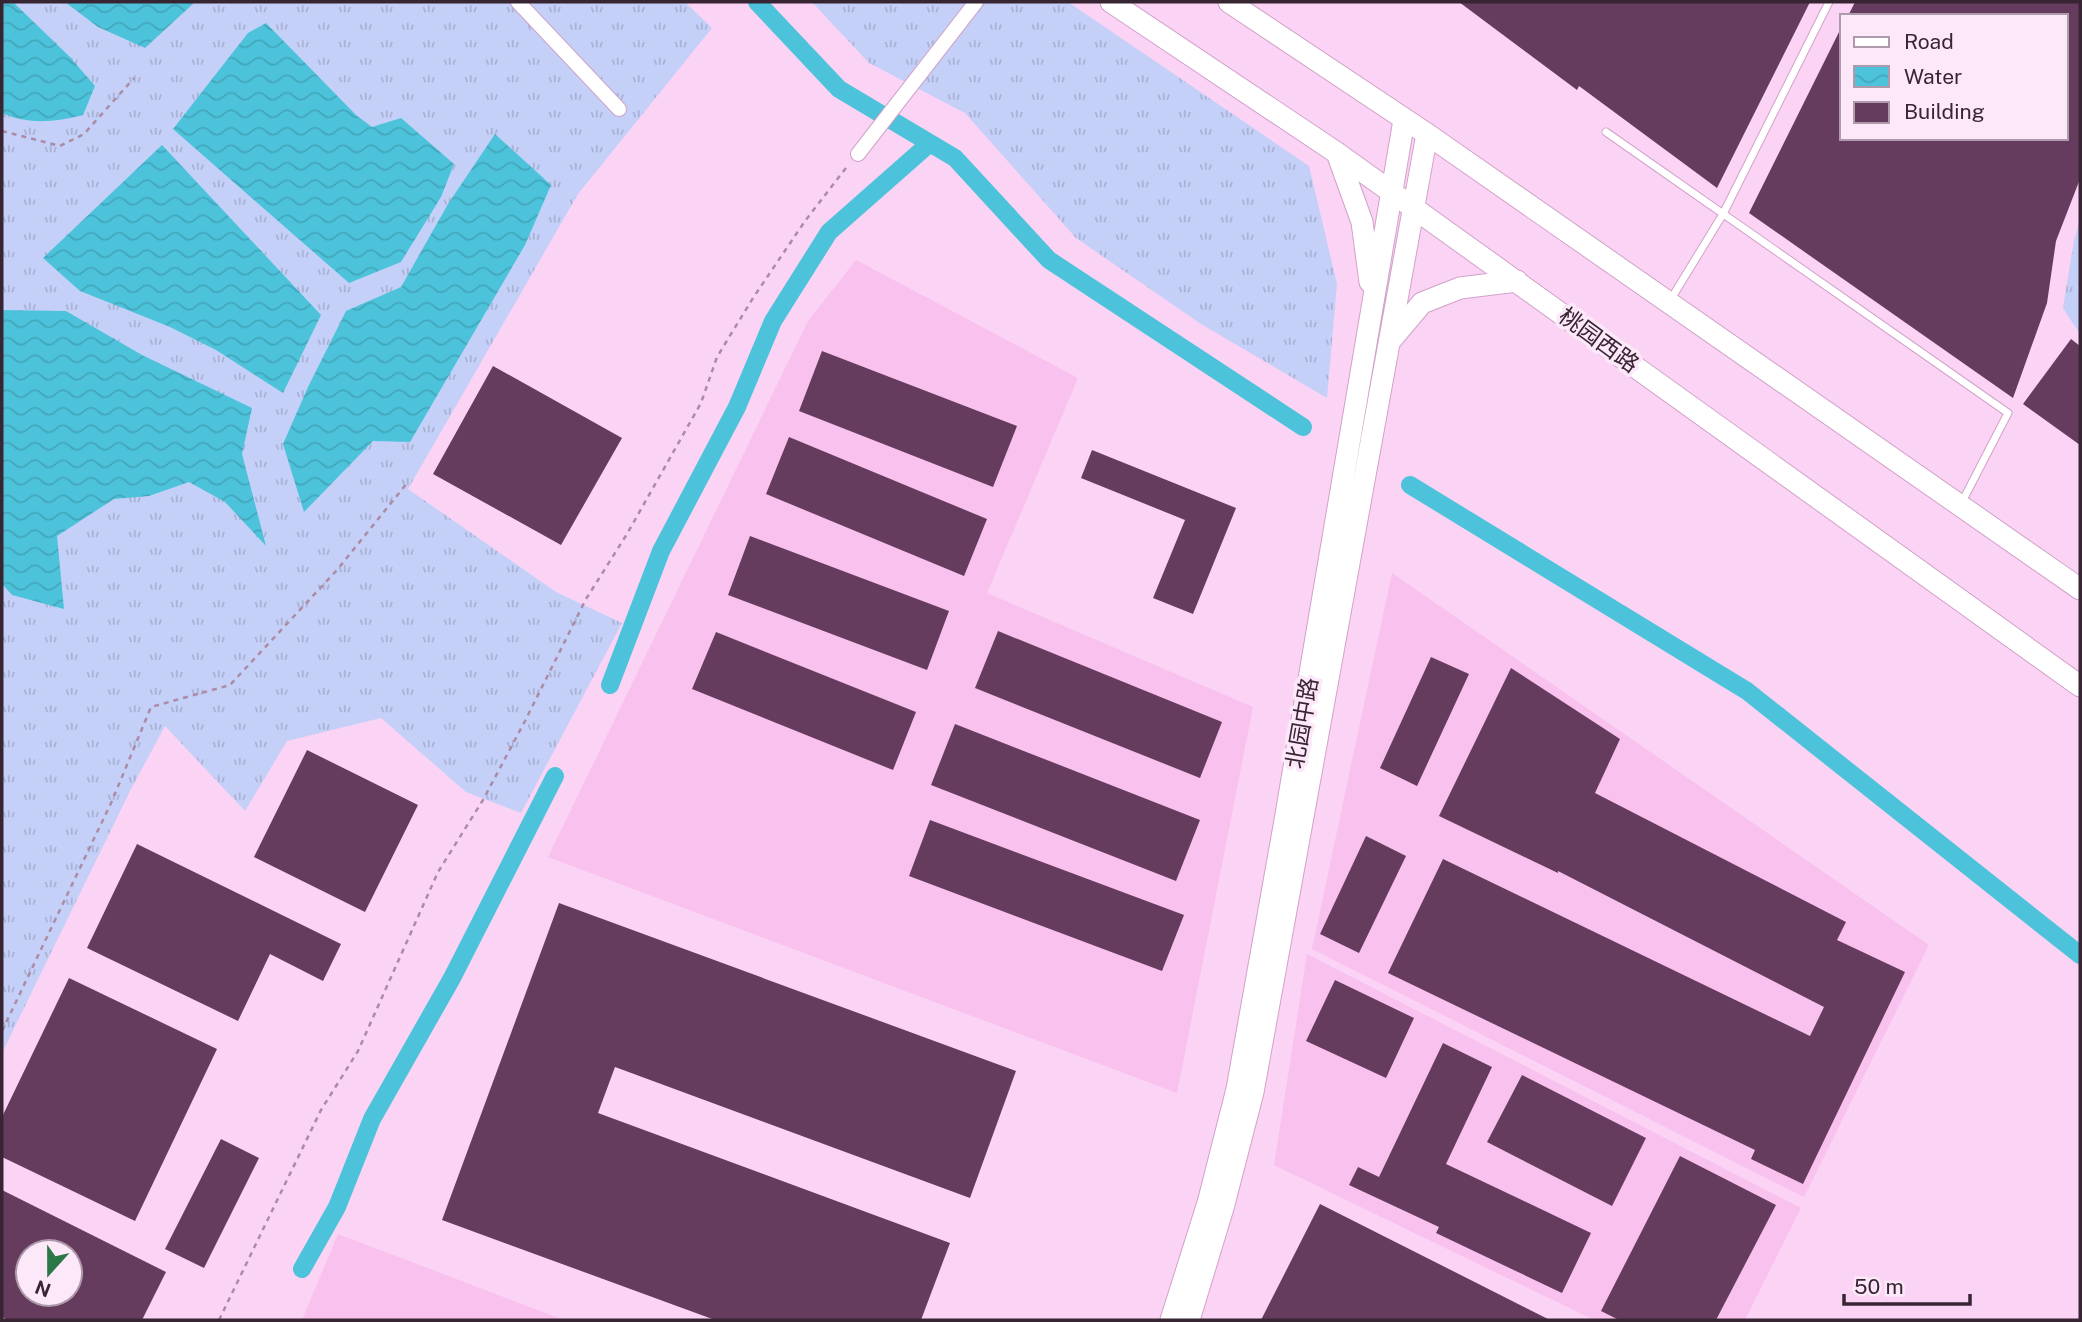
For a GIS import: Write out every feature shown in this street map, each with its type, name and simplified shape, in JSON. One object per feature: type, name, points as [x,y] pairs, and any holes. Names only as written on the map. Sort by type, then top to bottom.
[{"type":"street","points":[[518,2],[619,109]]},
{"type":"street","points":[[858,154],[976,2]]},
{"type":"street","name":"桃园西路","points":[[1111,2],[1337,153],[2080,686]]},
{"type":"street","points":[[1229,2],[1427,134],[2080,589]]},
{"type":"street","name":"北园中路","points":[[1171,1320],[1208,1203],[1237,1089],[1404,120]]},
{"type":"street","name":"北园中路","points":[[1189,1320],[1223,1208],[1253,1092],[1427,134]]},
{"type":"street","points":[[1337,153],[1362,222],[1373,303]]},
{"type":"street","points":[[1389,343],[1422,303],[1460,288],[1517,281]]},
{"type":"lane","points":[[1668,303],[1723,214],[1829,2]]},
{"type":"lane","points":[[1606,132],[2008,413],[1960,506]]},
{"type":"path","points":[[2,131],[60,146],[84,134],[134,78]]},
{"type":"path","points":[[219,1320],[316,1121],[358,1051],[438,872],[482,800],[525,721],[586,599],[627,534],[701,403],[717,358],[753,298],[805,221],[858,154]]},
{"type":"path","points":[[2,1031],[112,802],[151,708],[230,685],[337,570],[408,482]]},
{"type":"shaded area","points":[[856,260],[1078,378],[987,593],[1253,707],[1177,1093],[548,857],[808,321]]},
{"type":"shaded area","points":[[1392,573],[1929,945],[1804,1197],[1312,949]]},
{"type":"shaded area","points":[[1307,954],[1801,1208],[1745,1320],[1594,1320],[1274,1165]]},
{"type":"shaded area","points":[[338,1234],[564,1320],[302,1320]]},
{"type":"green space","points":[[2,2],[685,2],[712,28],[578,194],[408,489],[556,592],[622,623],[521,813],[466,792],[381,718],[287,741],[245,811],[165,726],[130,791],[2,1053]]},
{"type":"green space","points":[[812,2],[1068,2],[1309,166],[1337,284],[1327,398],[1201,324],[1076,238],[965,113],[869,63]]},
{"type":"green space","points":[[2080,219],[2080,334],[2063,308]]},
{"type":"water","points":[[2,2],[13,2],[70,57],[95,86],[83,115],[42,121],[2,113]]},
{"type":"water","points":[[65,2],[195,2],[145,48],[98,27]]},
{"type":"water","points":[[266,23],[356,115],[372,127],[401,118],[454,164],[441,197],[401,262],[349,283],[173,129],[248,33]]},
{"type":"water","points":[[495,134],[551,185],[525,245],[410,442],[373,441],[304,512],[283,444],[346,311],[401,287],[448,204]]},
{"type":"water","points":[[162,145],[321,315],[283,393],[216,350],[170,327],[80,291],[43,258]]},
{"type":"water","points":[[2,310],[66,311],[142,355],[252,408],[242,454],[266,546],[225,502],[189,482],[149,496],[114,499],[57,536],[64,609],[12,595],[2,584]]},
{"type":"building","points":[[1459,2],[1810,2],[1717,188],[1579,86],[1577,90]]},
{"type":"building","points":[[1855,2],[2080,2],[2080,179],[2056,241],[2047,303],[2013,398],[1749,213],[1840,30],[1840,140],[2068,140],[2068,14],[1849,14]]},
{"type":"building","points":[[2071,339],[2080,346],[2080,445],[2023,404]]},
{"type":"building","points":[[822,351],[1017,426],[993,487],[799,411]]},
{"type":"building","points":[[493,366],[622,438],[561,545],[433,474]]},
{"type":"building","points":[[789,437],[987,519],[964,576],[766,494]]},
{"type":"building","points":[[1092,450],[1236,508],[1193,614],[1153,598],[1185,520],[1081,478]]},
{"type":"building","points":[[750,536],[949,611],[927,670],[728,595]]},
{"type":"building","points":[[998,631],[1222,722],[1200,778],[975,688]]},
{"type":"building","points":[[716,632],[916,712],[893,770],[692,689]]},
{"type":"building","points":[[1431,657],[1469,674],[1417,786],[1380,768]]},
{"type":"building","points":[[1511,668],[1620,739],[1595,793],[1846,922],[1837,940],[1905,972],[1803,1184],[1751,1159],[1755,1150],[1388,973],[1443,859],[1810,1036],[1824,1007],[1558,871],[1439,816]]},
{"type":"building","points":[[955,724],[1200,820],[1176,881],[931,785]]},
{"type":"building","points":[[307,750],[418,805],[365,912],[254,857]]},
{"type":"building","points":[[930,820],[1184,915],[1162,971],[909,876]]},
{"type":"building","points":[[1366,836],[1406,856],[1359,953],[1320,934]]},
{"type":"building","points":[[137,844],[341,944],[323,981],[270,954],[238,1021],[87,948]]},
{"type":"building","points":[[559,903],[1016,1071],[970,1198],[615,1067],[598,1113],[950,1243],[921,1320],[715,1320],[442,1220]]},
{"type":"building","points":[[69,978],[217,1049],[135,1221],[2,1157],[2,1117]]},
{"type":"building","points":[[1335,980],[1414,1018],[1386,1078],[1306,1041]]},
{"type":"building","points":[[1443,1043],[1492,1067],[1446,1164],[1591,1233],[1562,1293],[1436,1233],[1439,1227],[1349,1185],[1358,1167],[1379,1177]]},
{"type":"building","points":[[1522,1075],[1646,1138],[1612,1206],[1487,1142]]},
{"type":"building","points":[[221,1139],[259,1158],[204,1268],[165,1249]]},
{"type":"building","points":[[1680,1156],[1776,1205],[1716,1320],[1619,1320],[1601,1311]]},
{"type":"building","points":[[2,1190],[166,1272],[142,1320],[8,1320],[2,1317]]},
{"type":"building","points":[[1320,1204],[1550,1320],[1261,1320]]},
{"type":"waterway","points":[[757,2],[839,89],[955,158],[1049,260],[1303,427]]},
{"type":"waterway","points":[[610,685],[661,551],[737,407],[773,321],[829,232],[930,143]]},
{"type":"waterway","points":[[1410,485],[1747,691],[2080,955]]},
{"type":"waterway","points":[[302,1269],[337,1207],[372,1119],[452,978],[555,776]]}]
